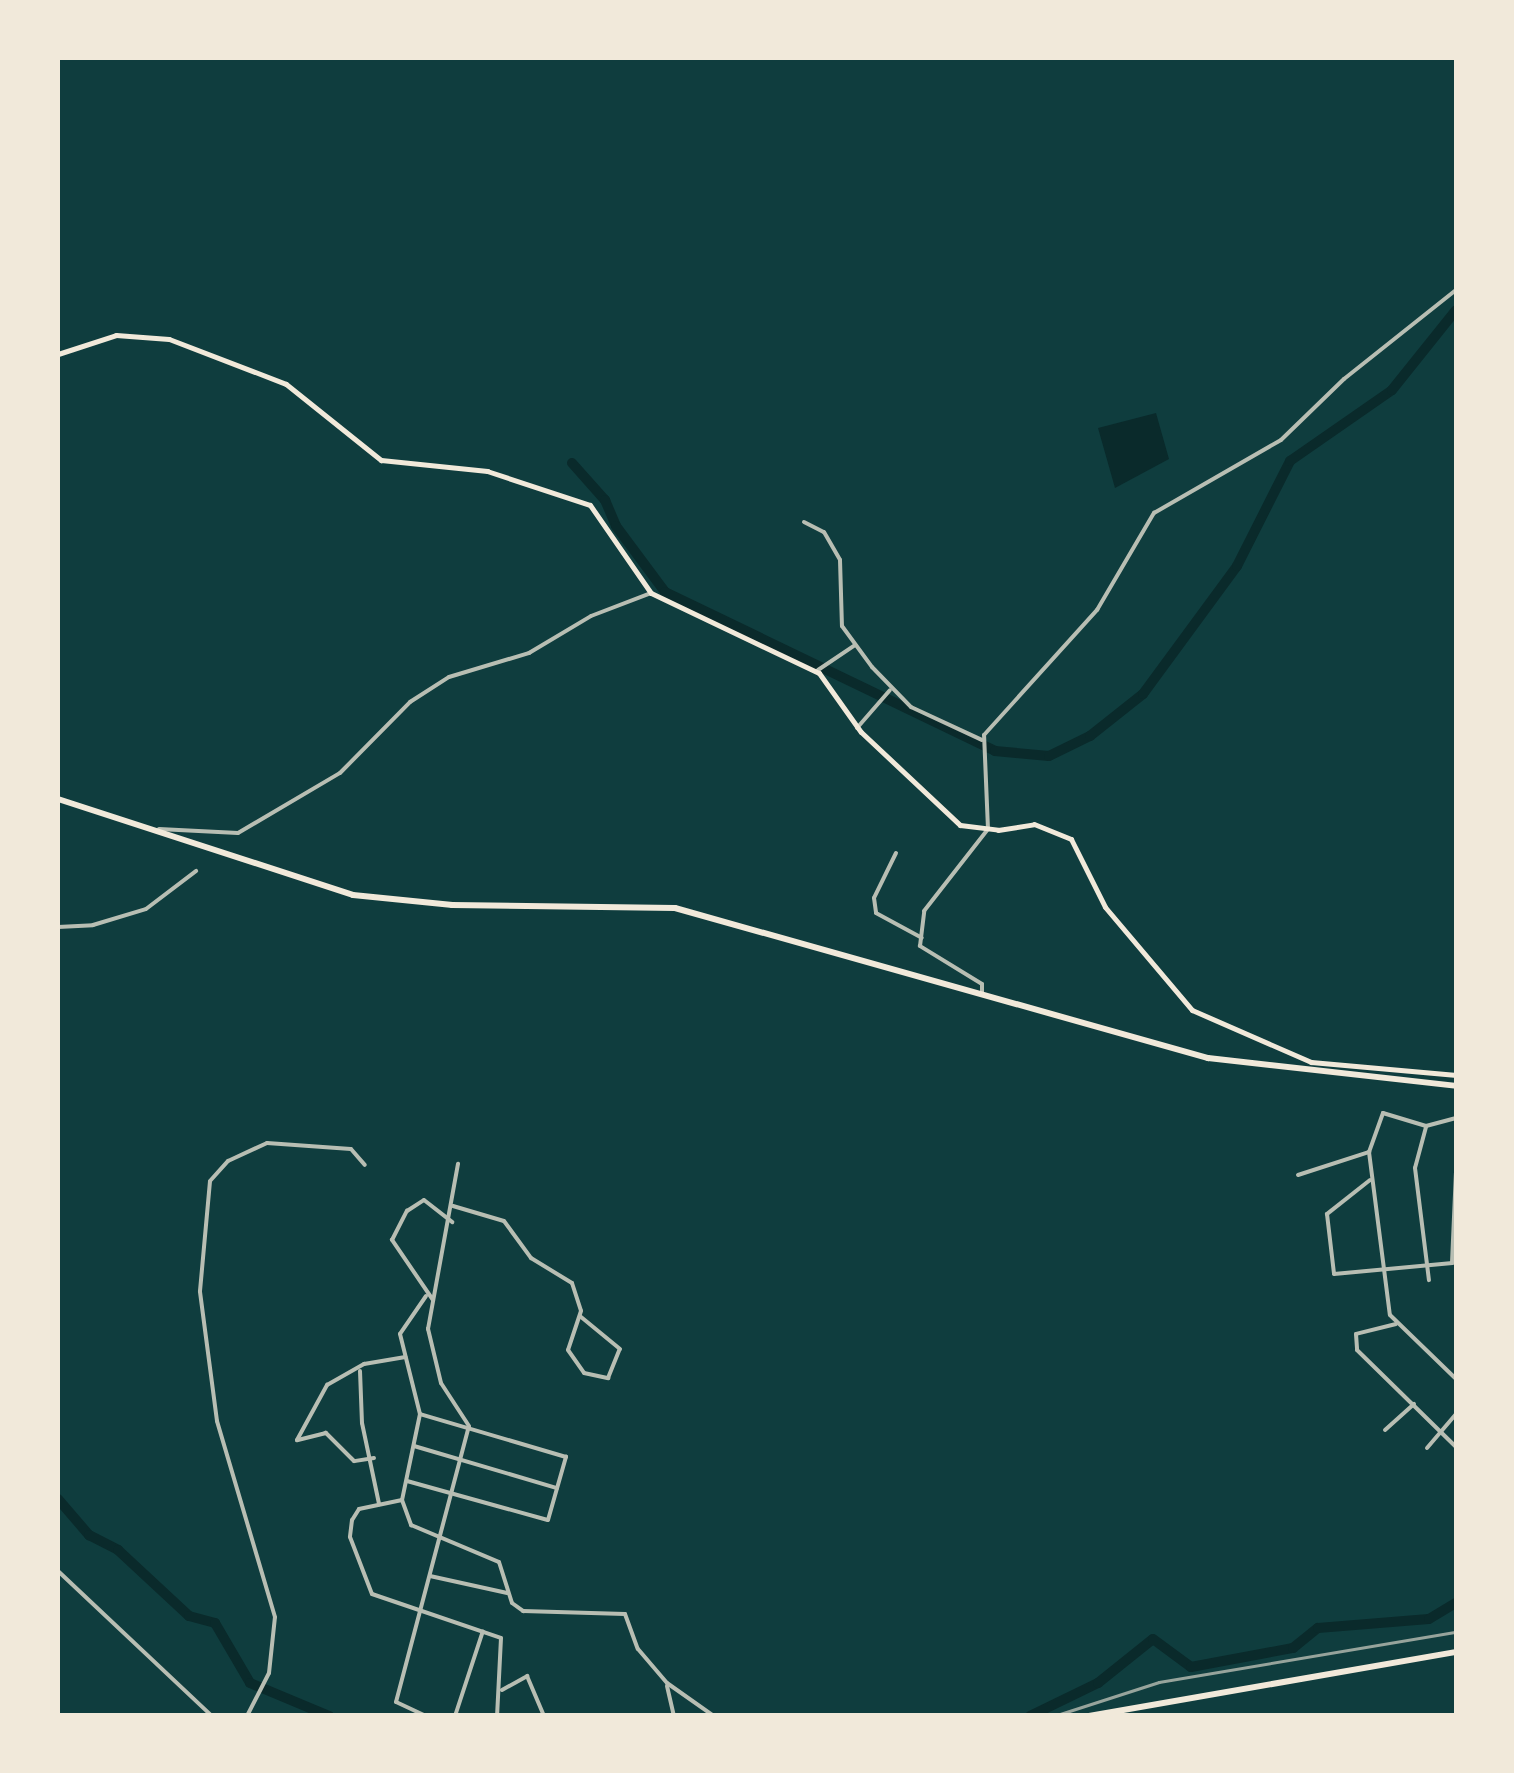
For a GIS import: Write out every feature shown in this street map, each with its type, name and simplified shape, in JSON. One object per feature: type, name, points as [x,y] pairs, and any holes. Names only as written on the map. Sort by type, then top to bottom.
[{"type":"highway","points":[[58,800],[353,895],[452,905],[675,908],[1208,1058],[1456,1086]]},
{"type":"highway","points":[[1089,1716],[1456,1652]]},
{"type":"main road","points":[[58,354],[116,335],[169,339],[286,384],[381,460],[487,471],[580,500],[599,512],[651,593],[818,671],[857,728],[947,815],[988,829],[1034,824],[1070,839],[1105,907],[1182,1000],[1210,1021],[1311,1062],[1456,1075]]},
{"type":"street","points":[[982,995],[982,984],[929,955],[922,938],[924,912],[988,829],[982,741],[1007,704],[1097,610],[1154,512],[1281,440],[1344,379],[1456,290]]},
{"type":"street","points":[[804,522],[824,532],[840,560],[842,626],[855,645],[891,688],[925,715],[982,741]]},
{"type":"street","points":[[147,829],[236,836],[340,773],[410,702],[449,677],[530,653],[591,616],[651,593]]},
{"type":"street","points":[[818,671],[855,645]]},
{"type":"street","points":[[857,728],[891,688]]},
{"type":"street","points":[[896,853],[874,898],[873,914],[922,938]]},
{"type":"street","points":[[58,927],[94,926],[146,909],[196,870]]},
{"type":"street","points":[[1456,1118],[1426,1126],[1383,1112],[1368,1152],[1384,1270],[1396,1324],[1456,1379]]},
{"type":"street","points":[[1426,1126],[1415,1168],[1429,1280]]},
{"type":"street","points":[[247,1716],[263,1688],[275,1617],[262,1558],[222,1452],[200,1291],[210,1182],[237,1155],[267,1143],[352,1149],[365,1165]]},
{"type":"street","points":[[1298,1175],[1368,1152]]},
{"type":"street","points":[[426,1716],[396,1702],[469,1426],[439,1376],[428,1329],[452,1222],[458,1164]]},
{"type":"street","points":[[1370,1180],[1327,1214],[1334,1274],[1452,1262],[1456,1172]]},
{"type":"street","points":[[433,1300],[426,1296],[392,1240],[406,1212],[424,1200],[452,1222]]},
{"type":"street","points":[[454,1206],[512,1226],[535,1262],[572,1282],[580,1316],[568,1350],[582,1372],[608,1378],[620,1349],[580,1316]]},
{"type":"street","points":[[426,1296],[401,1329],[420,1414],[402,1500],[411,1525],[499,1562],[507,1592]]},
{"type":"street","points":[[1396,1324],[1352,1339],[1456,1447]]},
{"type":"street","points":[[374,1458],[354,1461],[326,1433],[297,1440],[320,1392],[360,1370],[405,1356]]},
{"type":"street","points":[[360,1370],[362,1423],[374,1458],[379,1504]]},
{"type":"street","points":[[1386,1430],[1414,1404]]},
{"type":"street","points":[[407,1481],[548,1520],[566,1457],[420,1414]]},
{"type":"street","points":[[1428,1448],[1456,1414]]},
{"type":"street","points":[[414,1446],[557,1488]]},
{"type":"street","points":[[402,1500],[357,1511],[350,1536],[372,1594],[484,1631],[503,1642],[498,1716]]},
{"type":"street","points":[[58,1570],[212,1716]]},
{"type":"street","points":[[430,1576],[507,1592],[530,1612],[617,1610],[667,1683],[714,1716]]},
{"type":"street","points":[[455,1716],[484,1631]]},
{"type":"street","points":[[502,1690],[528,1676],[544,1716]]},
{"type":"street","points":[[667,1683],[674,1716]]},
{"type":"water","points":[[1156,413],[1169,459],[1115,488],[1098,428]]},
{"type":"waterway","points":[[572,463],[605,500],[616,526],[665,592],[995,751],[1049,756],[1090,736],[1143,694],[1237,566],[1290,461],[1392,390],[1456,310]]},
{"type":"waterway","points":[[58,1499],[89,1535],[118,1550],[189,1616],[215,1623],[250,1683],[329,1716]]},
{"type":"waterway","points":[[1030,1716],[1098,1683],[1153,1639],[1191,1667],[1293,1648],[1318,1628],[1429,1619],[1456,1603]]},
{"type":"railway","points":[[1054,1716],[1159,1682],[1456,1632]]}]
